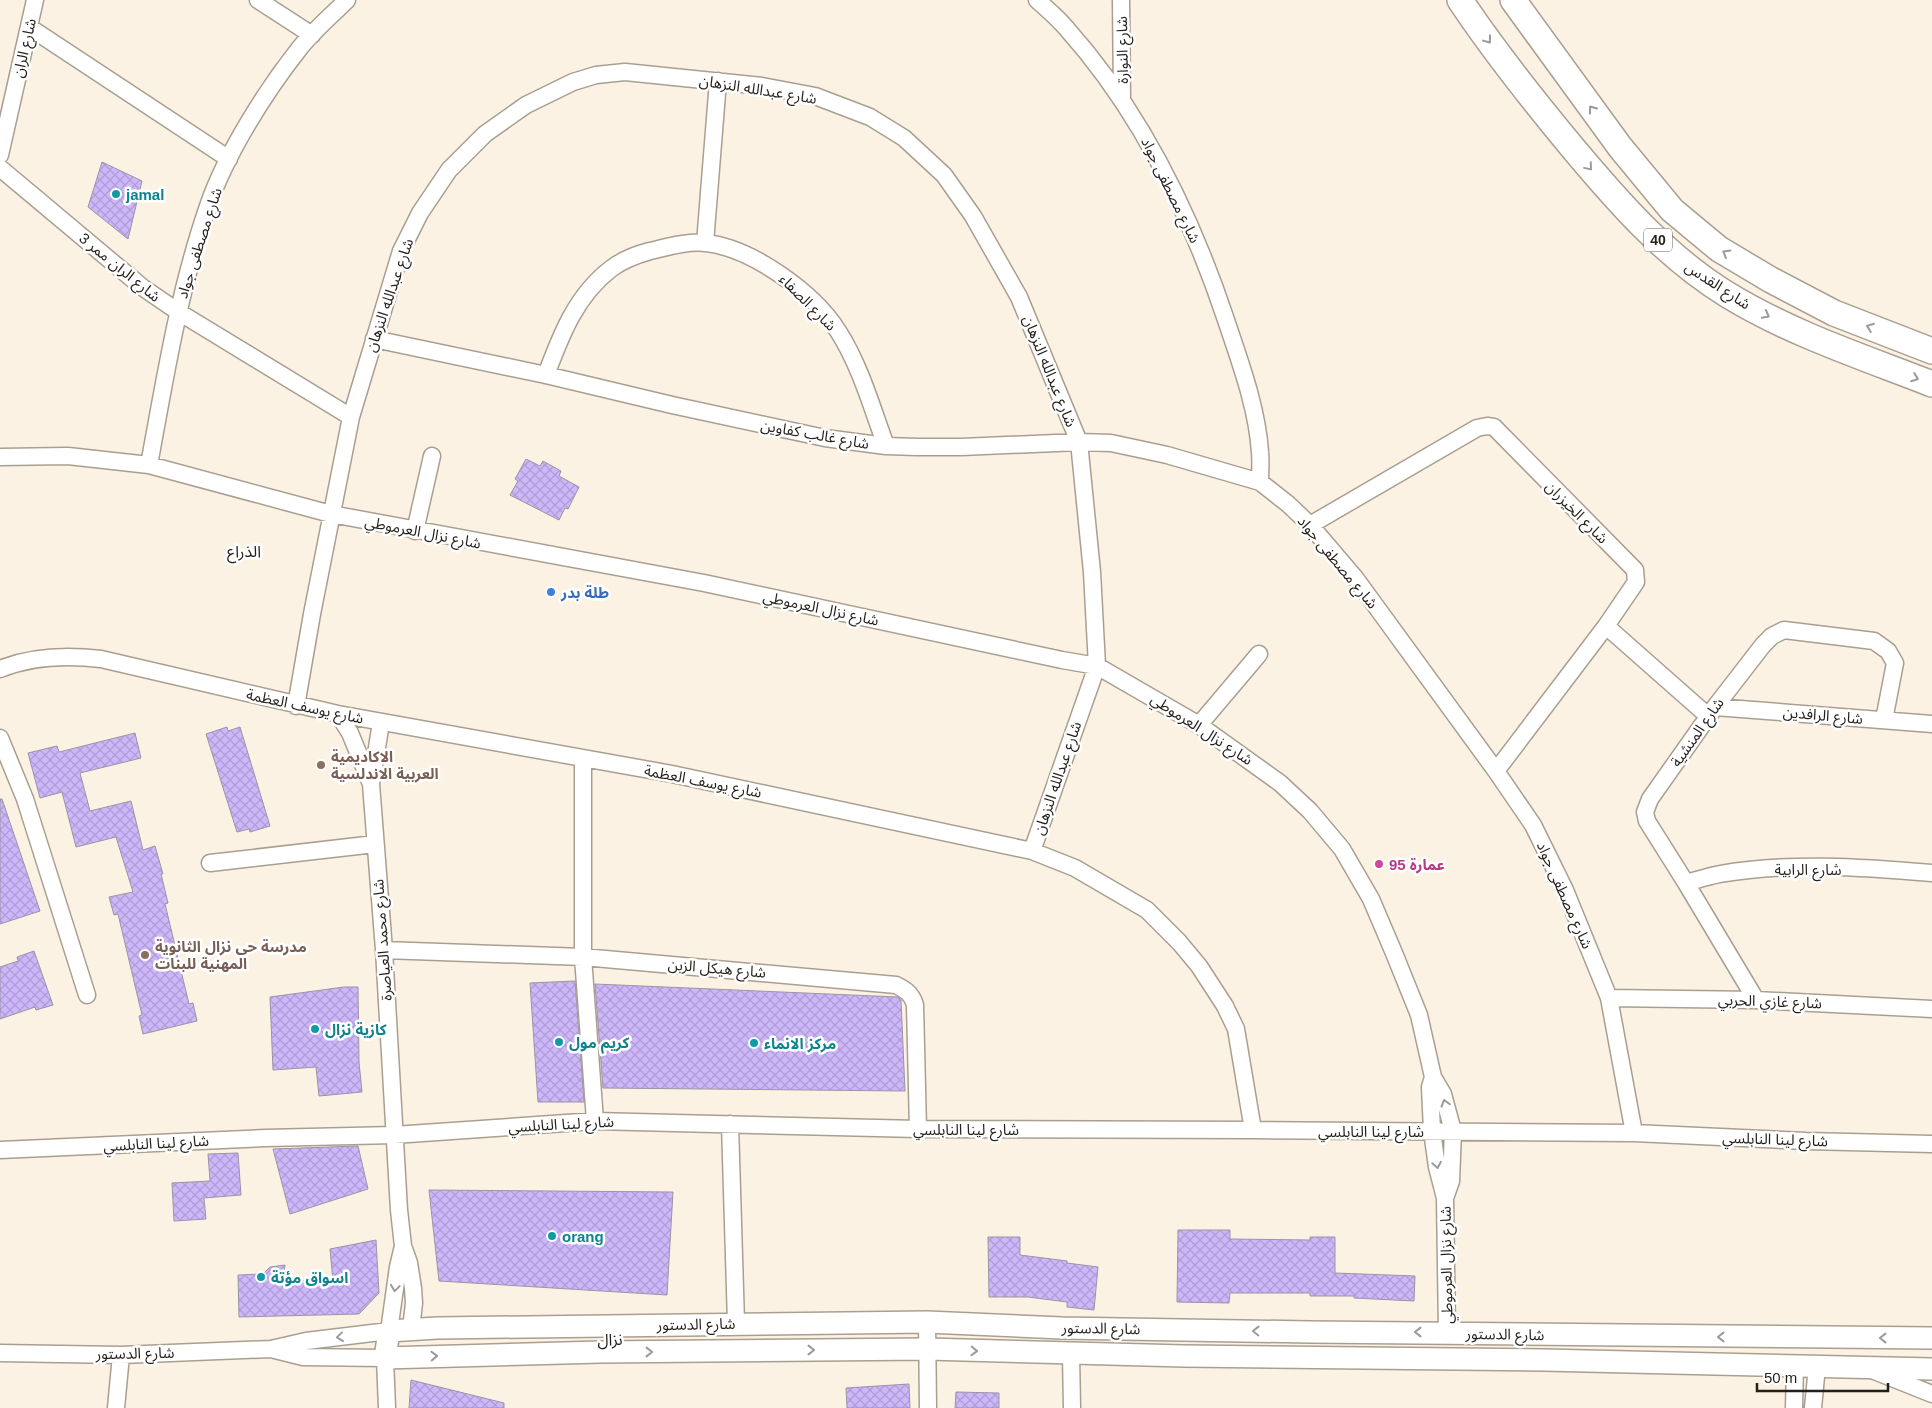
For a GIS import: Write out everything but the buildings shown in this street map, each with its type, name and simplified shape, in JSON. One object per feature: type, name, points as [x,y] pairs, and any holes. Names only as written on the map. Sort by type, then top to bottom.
[{"type":"highway","name":"شارع القدس","points":[[1460,0],[1481,32],[1540,108],[1618,202],[1674,256],[1727,295],[1800,334],[1932,384]]},
{"type":"highway","name":"شارع القدس","points":[[1513,0],[1626,154],[1672,210],[1719,249],[1771,280],[1834,313],[1932,350]]},
{"type":"main road","name":"شارع الدستور","points":[[389,1331],[736,1323],[927,1322],[1062,1328],[1575,1336],[1932,1333]]},
{"type":"main road","name":"شارع محمد العياصرة","points":[[406,1357],[411,1329]]},
{"type":"main road","name":"شارع محمد العياصرة","points":[[385,1358],[389,1331]]},
{"type":"main road","name":"شارع الدستور","points":[[385,1358],[600,1352],[927,1349],[1071,1354],[1506,1359],[1932,1369]]},
{"type":"street","name":"شارع الران","points":[[0,155],[35,0]]},
{"type":"street","points":[[258,0],[312,35]]},
{"type":"street","name":"شارع مصطفى جواد","points":[[149,465],[177,311],[208,205],[229,159],[273,84],[300,48],[347,0]]},
{"type":"street","name":"شارع مصطفى جواد","points":[[1037,0],[1067,28],[1122,100],[1150,146],[1178,200],[1210,274],[1256,420],[1260,453],[1260,482],[1310,524],[1356,578],[1533,825],[1565,890],[1609,998],[1634,1133]]},
{"type":"street","name":"شارع النوارة","points":[[1121,0],[1122,100]]},
{"type":"street","points":[[29,27],[229,159]]},
{"type":"street","name":"شارع عبدالله النزهان","points":[[296,706],[351,416],[401,251],[420,213],[449,170],[485,134],[526,105],[573,82],[596,75],[625,72],[762,86],[815,96],[870,117],[904,138],[944,175],[973,216],[1019,297],[1078,442],[1092,572],[1096,666],[1032,851]]},
{"type":"street","points":[[706,243],[718,81]]},
{"type":"street","name":"شارع الران ممر 3","points":[[0,168],[123,272],[177,311],[351,416]]},
{"type":"street","name":"شارع الصفاء","points":[[546,375],[564,327],[573,311],[594,284],[612,268],[628,258],[666,247],[706,243],[732,250],[775,270],[803,293],[828,318],[838,331],[856,366],[886,446]]},
{"type":"street","name":"شارع غالب كفاوين","points":[[374,340],[546,375],[825,438],[886,446],[961,448],[1078,442],[1111,443],[1167,455],[1260,482]]},
{"type":"street","name":"شارع الخيزران","points":[[1310,524],[1477,428],[1487,426],[1494,427],[1635,570],[1636,582],[1606,626],[1496,772]]},
{"type":"street","name":"شارع نزال العرموطي","points":[[0,457],[68,456],[149,465],[331,514],[704,583],[1096,666],[1199,724],[1280,782],[1310,811],[1342,849],[1371,899],[1394,953],[1419,1015],[1433,1077],[1443,1094],[1453,1131],[1451,1181],[1445,1198]]},
{"type":"street","points":[[416,531],[432,456]]},
{"type":"street","points":[[1606,626],[1712,711]]},
{"type":"street","name":"شارع المنشية","points":[[1756,1000],[1646,822],[1645,812],[1650,799],[1712,711],[1763,645],[1772,636],[1784,630],[1874,641],[1888,651],[1895,663],[1884,720]]},
{"type":"street","points":[[1199,724],[1259,654]]},
{"type":"street","name":"شارع يوسف العظمة","points":[[0,669],[44,658],[74,656],[100,659],[296,706],[381,723],[672,774],[1032,851],[1075,868],[1147,910],[1179,942],[1199,966],[1225,1006],[1236,1030],[1254,1130]]},
{"type":"street","name":"شارع الرافدين","points":[[1712,711],[1932,724]]},
{"type":"street","name":"شارع محمد العياصرة","points":[[338,714],[355,743],[371,784]]},
{"type":"street","name":"شارع محمد العياصرة","points":[[381,723],[371,784],[403,1246],[409,1263],[413,1288],[414,1303],[411,1329]]},
{"type":"street","points":[[0,738],[25,799],[87,996]]},
{"type":"street","points":[[583,758],[583,957],[595,1120]]},
{"type":"street","points":[[210,863],[375,844]]},
{"type":"street","name":"شارع الرابية","points":[[1686,884],[1718,874],[1757,869],[1816,867],[1932,873]]},
{"type":"street","name":"شارع هيكل الزبن","points":[[384,950],[583,957],[881,982],[901,987],[913,997],[915,1005],[918,1130]]},
{"type":"street","name":"شارع غازي الحربي","points":[[1609,998],[1756,1000],[1932,1008]]},
{"type":"street","name":"شارع نزال العرموطي","points":[[1433,1077],[1430,1087],[1432,1131],[1437,1167],[1445,1198],[1447,1333]]},
{"type":"street","name":"شارع لينا النابلسي","points":[[0,1150],[266,1138],[394,1135],[595,1120],[918,1130],[1634,1133],[1806,1141],[1932,1144]]},
{"type":"street","points":[[730,1124],[736,1323]]},
{"type":"street","name":"شارع محمد العياصرة","points":[[389,1331],[398,1267],[403,1246]]},
{"type":"street","points":[[927,1322],[928,1408]]},
{"type":"street","name":"شارع الدستور","points":[[0,1353],[122,1355],[271,1349],[306,1341],[389,1331]]},
{"type":"street","name":"شارع الدستور","points":[[271,1349],[303,1357],[385,1358]]},
{"type":"street","points":[[1071,1354],[1072,1408]]},
{"type":"street","points":[[116,1408],[122,1355]]},
{"type":"street","points":[[385,1358],[387,1408]]},
{"type":"street","points":[[1794,1408],[1795,1365]]},
{"type":"street","points":[[1813,1408],[1817,1366]]},
{"type":"street","points":[[1868,1368],[1932,1394]]},
{"type":"place","name":"jamal","points":[[116,194]]},
{"type":"place","name":"طلة بدر","points":[[551,592]]},
{"type":"place","name":"الاكاديمية العربية الاندلسية","points":[[321,765]]},
{"type":"place","name":"عمارة 95","points":[[1379,864]]},
{"type":"place","name":"مدرسة حي نزال الثانوية المهنية للبنات","points":[[145,955]]},
{"type":"place","name":"كازية نزال","points":[[315,1029]]},
{"type":"place","name":"كريم مول","points":[[559,1042]]},
{"type":"place","name":"مركز الانماء","points":[[754,1043]]},
{"type":"place","name":"orang","points":[[552,1236]]},
{"type":"place","name":"اسواق مؤتة","points":[[261,1277]]},
{"type":"district","name":"الذراع","points":[[244,551]]},
{"type":"district","name":"نزال","points":[[610,1339]]}]
